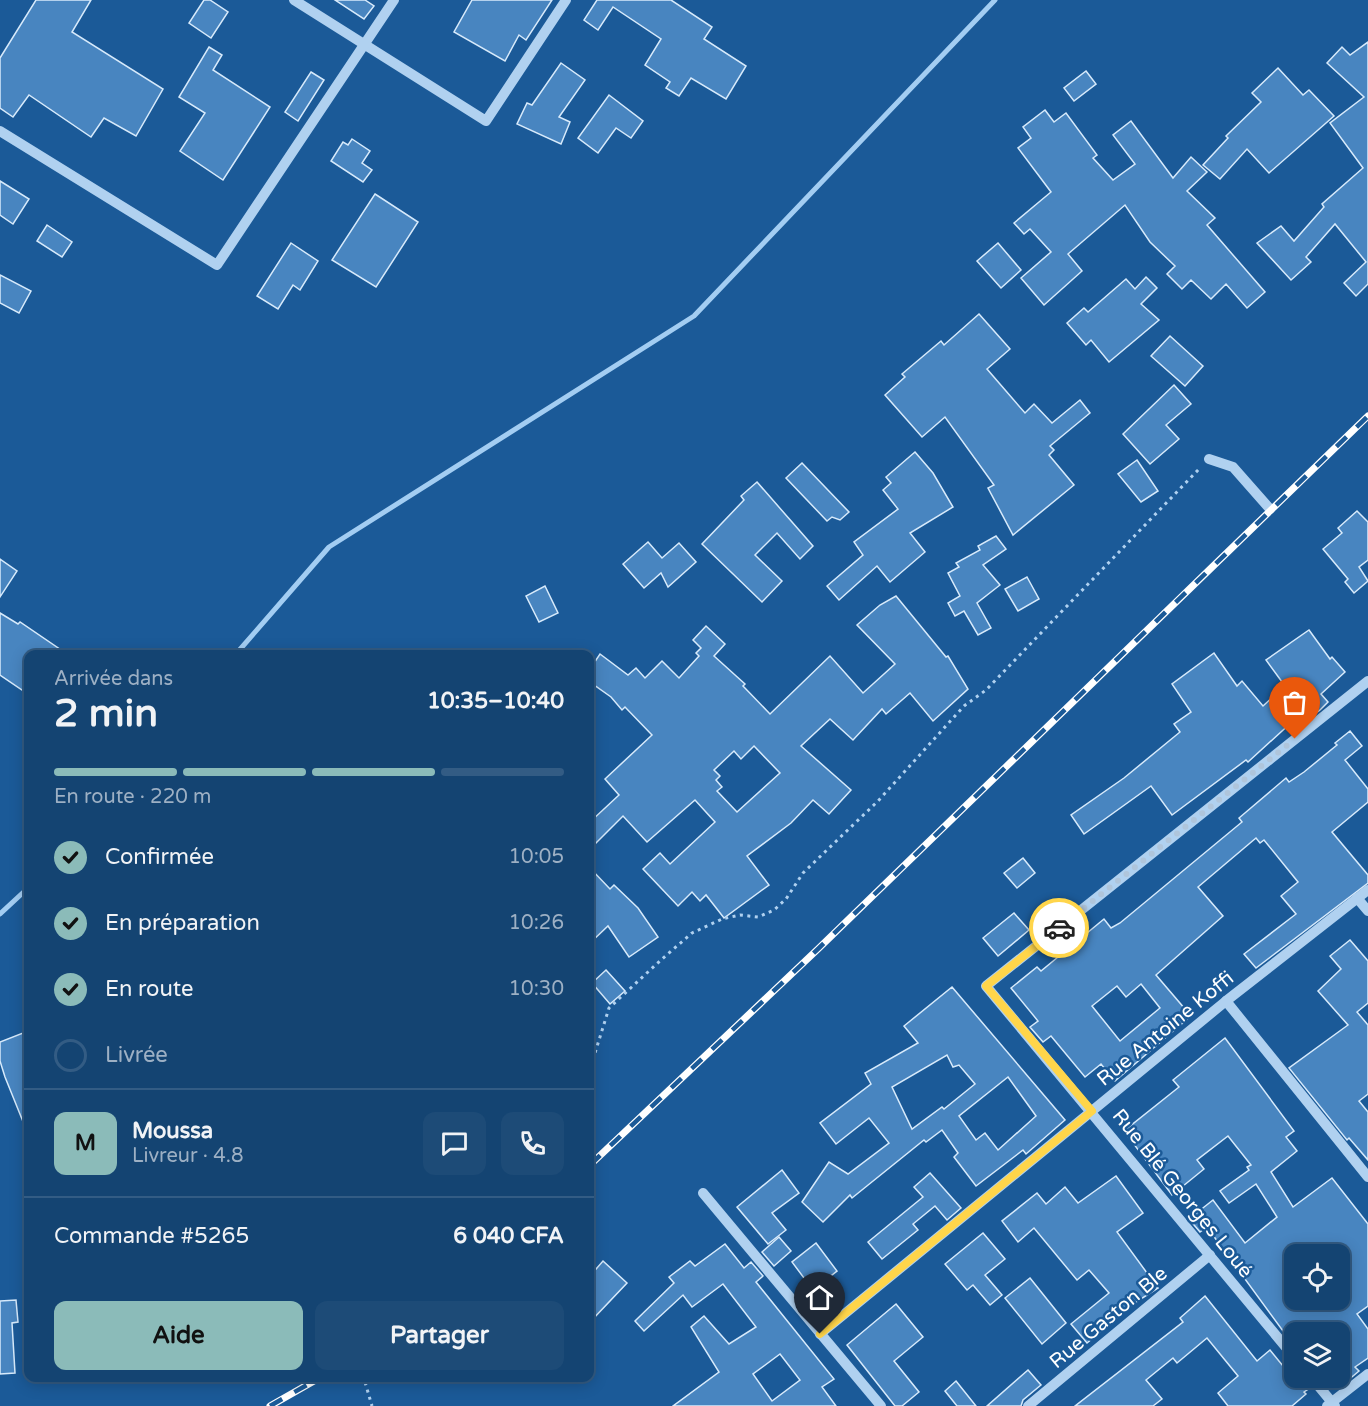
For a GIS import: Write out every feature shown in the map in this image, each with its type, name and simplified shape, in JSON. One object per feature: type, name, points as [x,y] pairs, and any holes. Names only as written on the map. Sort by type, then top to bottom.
[{"type":"street","points":[[294,0],[486,121],[566,0]]},
{"type":"street","points":[[0,131],[217,265],[394,0]]},
{"type":"street","points":[[1209,459],[1233,467],[1270,509]]},
{"type":"street","name":"Rue Blé Georges Loué","points":[[1284,1345],[986,986],[1368,681]]},
{"type":"street","name":"Rue Antoine Koffi","points":[[820,1334],[1226,1001],[1368,890]]},
{"type":"street","points":[[1358,898],[1368,911]]},
{"type":"street","points":[[1226,1001],[1368,1178]]},
{"type":"street","points":[[704,1193],[881,1406]]},
{"type":"street","name":"Rue Gaston Ble","points":[[1028,1406],[1210,1256]]},
{"type":"street","points":[[1319,1388],[1332,1405],[1368,1374]]},
{"type":"path","points":[[594,1054],[609,1008],[692,933],[722,919],[740,915],[758,917],[774,910],[786,899],[803,873],[878,801],[964,706],[986,690],[1209,459]]},
{"type":"path","points":[[365,1382],[372,1406]]},
{"type":"building","points":[[36,0],[91,0],[72,32],[163,89],[136,136],[104,118],[91,137],[29,95],[13,117],[0,108],[0,58]]},
{"type":"building","points":[[204,0],[210,0],[228,12],[211,38],[189,23]]},
{"type":"building","points":[[335,0],[365,0],[374,6],[364,19]]},
{"type":"building","points":[[472,0],[552,0],[526,40],[519,35],[505,61],[454,32]]},
{"type":"building","points":[[597,0],[671,0],[712,27],[704,39],[746,66],[726,99],[691,78],[679,96],[666,88],[670,82],[645,65],[661,39],[613,7],[598,30],[584,20]]},
{"type":"building","points":[[1368,42],[1368,284],[1356,296],[1344,283],[1366,262],[1335,224],[1306,257],[1311,262],[1291,280],[1257,243],[1281,226],[1294,241],[1324,207],[1322,204],[1363,168],[1330,123],[1364,97],[1327,63],[1342,47],[1350,55]]},
{"type":"building","points":[[209,47],[222,55],[213,70],[270,107],[223,180],[180,151],[205,113],[179,97]]},
{"type":"building","points":[[561,63],[585,80],[559,117],[570,122],[561,144],[517,124],[527,103],[532,105]]},
{"type":"building","points":[[1278,68],[1303,95],[1309,90],[1334,116],[1269,173],[1247,149],[1220,179],[1203,165],[1228,138],[1226,136],[1261,102],[1252,93]]},
{"type":"building","points":[[1086,71],[1096,84],[1074,101],[1064,88]]},
{"type":"building","points":[[311,72],[324,80],[298,121],[285,112]]},
{"type":"building","points":[[609,95],[643,121],[631,138],[616,128],[598,153],[578,138]]},
{"type":"building","points":[[1045,110],[1054,122],[1066,113],[1097,155],[1093,158],[1113,180],[1135,164],[1113,135],[1131,121],[1173,178],[1191,157],[1207,172],[1187,191],[1215,218],[1207,225],[1265,292],[1247,308],[1226,284],[1211,299],[1191,280],[1182,289],[1167,274],[1175,266],[1150,242],[1125,205],[1068,254],[1082,271],[1044,305],[1021,278],[1051,252],[1030,229],[1024,234],[1014,223],[1051,192],[1018,148],[1031,138],[1023,127]]},
{"type":"building","points":[[352,139],[370,151],[362,163],[372,170],[363,182],[331,161],[343,142],[348,145]]},
{"type":"building","points":[[0,181],[29,199],[13,224],[0,215]]},
{"type":"building","points":[[375,194],[418,222],[376,287],[332,260]]},
{"type":"building","points":[[47,225],[72,242],[62,257],[37,241]]},
{"type":"building","points":[[291,243],[318,261],[300,290],[293,285],[278,309],[257,296]]},
{"type":"building","points":[[998,243],[1021,270],[1001,288],[977,261]]},
{"type":"building","points":[[0,275],[31,291],[19,313],[0,303]]},
{"type":"building","points":[[1146,277],[1157,288],[1141,304],[1159,320],[1109,362],[1091,340],[1086,345],[1067,323],[1084,308],[1088,312],[1126,279],[1135,289]]},
{"type":"building","points":[[979,314],[1010,349],[987,369],[1025,413],[1034,404],[1052,423],[1080,400],[1090,413],[1050,446],[1054,450],[1049,455],[1074,485],[1013,535],[988,488],[994,485],[945,417],[922,437],[885,395],[905,377],[902,374],[941,341],[944,345]]},
{"type":"building","points":[[1170,336],[1203,366],[1185,386],[1151,356]]},
{"type":"building","points":[[1174,385],[1191,404],[1166,425],[1179,439],[1150,464],[1123,434]]},
{"type":"building","points":[[915,452],[933,473],[953,507],[910,533],[925,552],[890,582],[877,566],[839,600],[827,586],[863,555],[854,542],[898,509],[883,490],[891,483],[886,477]]},
{"type":"building","points":[[1137,460],[1158,491],[1141,502],[1118,474]]},
{"type":"building","points":[[802,463],[849,512],[840,520],[832,517],[827,521],[786,478]]},
{"type":"building","points":[[757,482],[813,546],[800,559],[777,533],[755,555],[782,581],[762,602],[702,544],[744,500],[741,496]]},
{"type":"building","points":[[1357,511],[1368,522],[1368,560],[1359,567],[1368,581],[1354,593],[1345,582],[1348,579],[1323,549],[1342,533],[1338,528]]},
{"type":"building","points":[[996,536],[1006,549],[983,565],[1000,585],[977,603],[991,628],[978,635],[964,611],[955,616],[948,603],[960,596],[948,573],[959,567],[956,563],[980,550],[978,546]]},
{"type":"building","points":[[648,542],[662,558],[679,543],[696,562],[668,587],[661,573],[644,588],[623,564]]},
{"type":"building","points":[[0,559],[17,571],[0,597]]},
{"type":"building","points":[[1027,577],[1039,599],[1018,611],[1005,589]]},
{"type":"building","points":[[545,586],[558,613],[539,622],[526,596]]},
{"type":"building","points":[[896,596],[946,657],[948,656],[968,689],[933,721],[910,693],[886,714],[882,709],[853,740],[830,719],[801,746],[851,790],[829,814],[813,800],[791,823],[747,856],[769,885],[724,918],[706,895],[700,901],[692,892],[678,906],[643,869],[660,853],[670,864],[715,822],[695,800],[647,842],[623,816],[594,845],[594,818],[619,795],[605,779],[652,735],[625,707],[622,710],[611,697],[594,685],[594,663],[600,654],[628,675],[636,668],[645,678],[662,661],[679,678],[699,656],[696,653],[701,648],[693,640],[706,626],[725,644],[714,656],[745,684],[743,686],[770,714],[830,656],[863,693],[895,664],[857,625],[880,605]],"holes":[[[754,746],[780,773],[737,812],[717,791],[722,787],[716,780],[720,776],[714,770],[734,751],[741,759]]]},
{"type":"building","points":[[0,613],[18,624],[20,622],[61,650],[24,650],[24,691],[0,675]]},
{"type":"building","points":[[1309,630],[1330,659],[1332,657],[1345,672],[1321,694],[1328,702],[1320,710],[1311,717],[1305,710],[1248,762],[1246,760],[1172,815],[1151,786],[1084,834],[1071,815],[1124,778],[1180,732],[1174,724],[1191,712],[1172,684],[1214,653],[1237,686],[1242,681],[1263,706],[1285,686],[1266,660]]},
{"type":"building","points":[[1350,731],[1362,746],[1345,760],[1368,789],[1368,802],[1332,832],[1368,875],[1368,883],[1256,968],[1244,954],[1296,914],[1281,896],[1298,882],[1264,840],[1260,843],[1256,838],[1198,887],[1223,916],[1156,975],[1191,1016],[1115,1081],[1101,1064],[1085,1077],[1051,1036],[1043,1042],[1030,1027],[1038,1021],[1011,988],[1037,967],[1041,971],[1104,919],[1111,928],[1120,923],[1242,822],[1239,818],[1286,778],[1289,782],[1304,772],[1337,745],[1335,743]],"holes":[[[1141,984],[1160,1008],[1120,1041],[1092,1006],[1117,986],[1126,997]]]},
{"type":"building","points":[[1023,858],[1035,873],[1017,888],[1004,873]]},
{"type":"building","points":[[594,872],[610,889],[614,885],[638,908],[658,937],[629,957],[608,926],[594,939]]},
{"type":"building","points":[[1014,913],[1029,930],[998,956],[983,938]]},
{"type":"building","points":[[1350,940],[1368,961],[1368,1003],[1357,1012],[1368,1025],[1368,1094],[1359,1101],[1368,1112],[1368,1160],[1349,1138],[1347,1140],[1289,1068],[1348,1025],[1318,991],[1341,969],[1330,956]]},
{"type":"building","points":[[606,970],[625,991],[610,1004],[594,985],[594,981]]},
{"type":"building","points":[[952,987],[1065,1120],[1026,1154],[1023,1150],[976,1186],[954,1157],[958,1153],[942,1130],[926,1142],[924,1140],[852,1198],[850,1195],[823,1222],[802,1202],[829,1162],[848,1174],[889,1143],[869,1118],[836,1144],[820,1123],[871,1084],[865,1073],[918,1043],[904,1026]],"holes":[[[947,1055],[953,1067],[959,1065],[975,1084],[944,1109],[942,1107],[912,1129],[892,1087]],[[1008,1077],[1036,1116],[998,1150],[985,1133],[976,1140],[959,1116]]]},
{"type":"building","points":[[24,1033],[24,1124],[0,1061],[0,1042]]},
{"type":"building","points":[[1225,1038],[1294,1131],[1286,1137],[1297,1151],[1271,1172],[1293,1207],[1332,1178],[1368,1224],[1368,1306],[1357,1314],[1368,1329],[1368,1358],[1355,1367],[1359,1371],[1350,1379],[1350,1322],[1284,1322],[1284,1332],[1207,1227],[1200,1232],[1189,1219],[1213,1200],[1245,1243],[1277,1217],[1256,1184],[1229,1203],[1220,1191],[1249,1170],[1247,1167],[1251,1165],[1228,1136],[1197,1160],[1204,1169],[1172,1195],[1124,1131],[1179,1087],[1173,1080]]},
{"type":"building","points":[[782,1170],[799,1193],[772,1213],[786,1230],[768,1244],[737,1207]]},
{"type":"building","points":[[930,1173],[961,1208],[947,1220],[935,1206],[913,1224],[918,1230],[882,1259],[868,1242],[923,1197],[914,1187]]},
{"type":"building","points":[[1116,1176],[1143,1213],[1117,1232],[1158,1288],[1136,1302],[1087,1343],[1071,1324],[1109,1293],[1089,1270],[1077,1280],[1034,1228],[1018,1242],[1002,1221],[1037,1193],[1046,1204],[1065,1187],[1078,1203]]},
{"type":"building","points":[[983,1233],[1005,1259],[985,1275],[1002,1295],[990,1305],[973,1285],[967,1290],[945,1264]]},
{"type":"building","points":[[779,1237],[791,1251],[774,1266],[762,1252]]},
{"type":"building","points":[[816,1243],[837,1271],[813,1290],[792,1262]]},
{"type":"building","points":[[725,1244],[744,1268],[751,1262],[763,1276],[756,1282],[834,1379],[822,1387],[836,1406],[673,1406],[719,1372],[691,1327],[704,1316],[729,1344],[756,1327],[723,1284],[692,1307],[683,1295],[644,1331],[635,1321],[674,1283],[669,1277],[690,1261],[695,1266]],"holes":[[[780,1354],[800,1380],[772,1401],[753,1374]]]},
{"type":"building","points":[[603,1261],[627,1283],[594,1318],[594,1271]]},
{"type":"building","points":[[1030,1278],[1066,1323],[1042,1344],[1005,1298]]},
{"type":"building","points":[[1205,1296],[1257,1361],[1270,1350],[1284,1367],[1284,1388],[1310,1388],[1292,1406],[1228,1406],[1218,1393],[1238,1376],[1207,1338],[1177,1363],[1173,1358],[1146,1380],[1162,1399],[1153,1406],[1075,1406],[1183,1322],[1180,1318]]},
{"type":"building","points":[[16,1300],[18,1322],[12,1323],[15,1373],[0,1374],[0,1301]]},
{"type":"building","points":[[896,1304],[923,1337],[894,1361],[919,1392],[902,1406],[895,1406],[847,1345]]},
{"type":"building","points":[[1028,1370],[1041,1385],[1023,1400],[1021,1406],[987,1406]]},
{"type":"building","points":[[956,1381],[976,1406],[957,1406],[945,1391]]},
{"type":"waterway","points":[[239,650],[329,547],[694,316],[995,0]]},
{"type":"waterway","points":[[0,914],[24,892]]},
{"type":"railway","points":[[594,1161],[819,948],[1368,416]]},
{"type":"railway","points":[[270,1406],[312,1382]]},
{"type":"way so far","points":[[1059,928],[1295,739]]},
{"type":"route","points":[[820,1334],[1092,1111],[986,986],[1059,928]]}]
